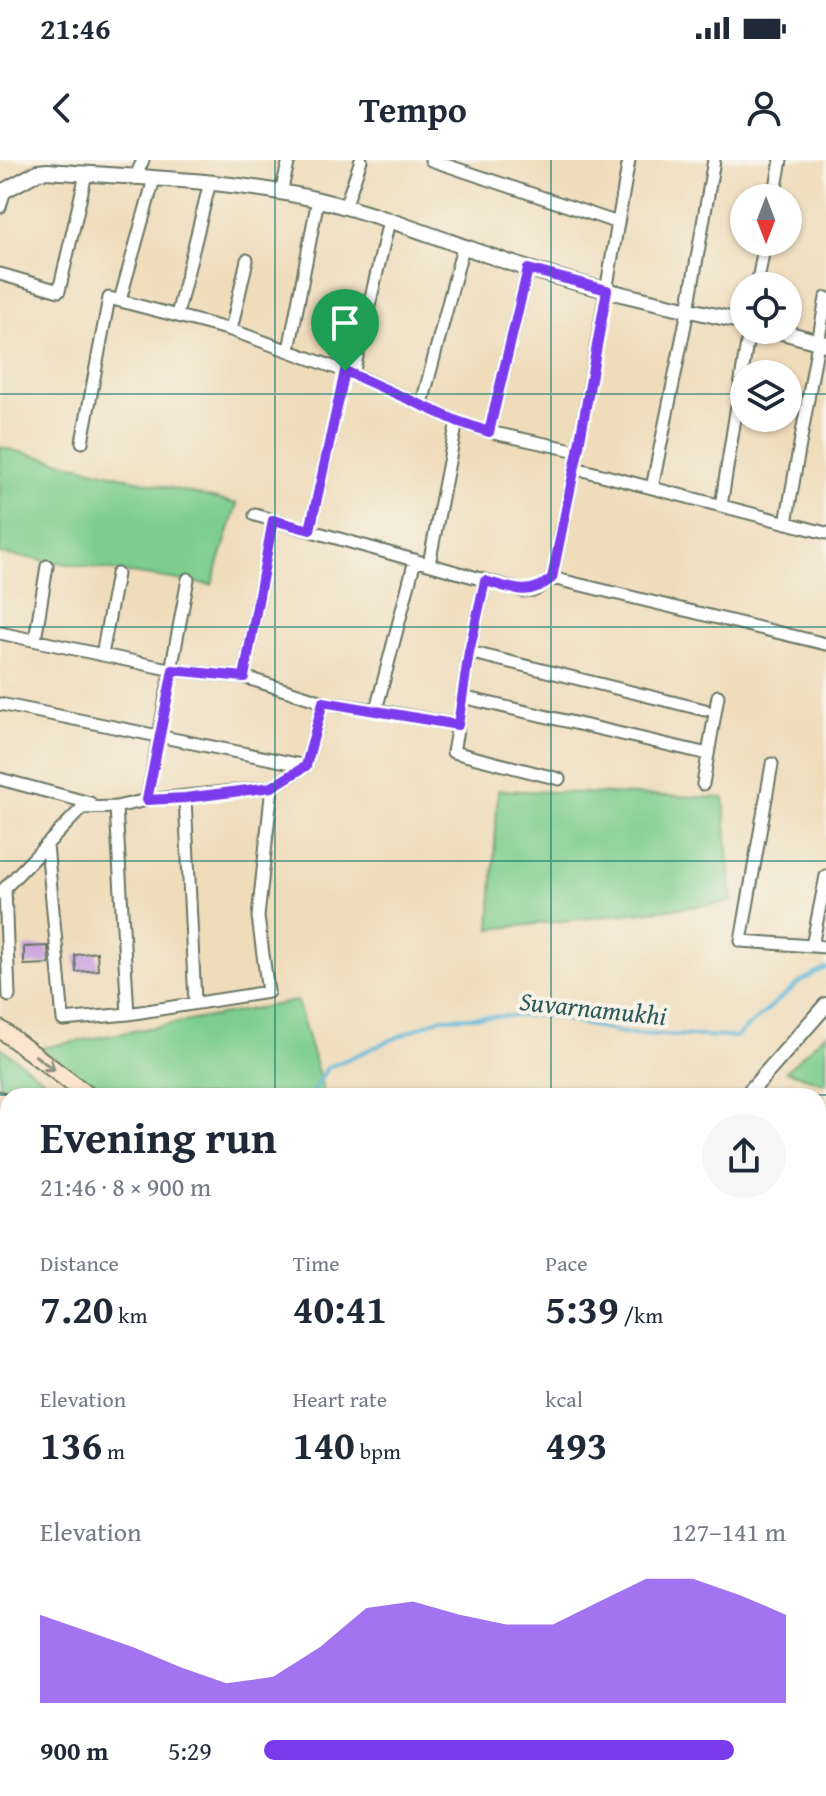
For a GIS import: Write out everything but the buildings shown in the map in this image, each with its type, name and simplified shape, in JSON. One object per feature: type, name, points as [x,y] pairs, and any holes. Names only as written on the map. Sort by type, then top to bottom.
[{"type":"main road","points":[[0,1029],[78,1088]]},
{"type":"street","points":[[135,178],[143,160]]},
{"type":"street","points":[[281,192],[289,160]]},
{"type":"street","points":[[345,207],[361,160]]},
{"type":"street","points":[[431,160],[618,223]]},
{"type":"street","points":[[255,515],[523,591],[535,590],[552,578],[575,468],[629,160]]},
{"type":"street","points":[[652,488],[714,160]]},
{"type":"street","points":[[777,184],[781,160]]},
{"type":"street","points":[[0,207],[3,191],[40,166],[86,174],[210,182],[281,192],[345,207],[528,269],[730,319]]},
{"type":"street","points":[[0,274],[59,291],[86,174]]},
{"type":"street","points":[[120,300],[154,179]]},
{"type":"street","points":[[177,315],[210,182]]},
{"type":"street","points":[[289,350],[318,199]]},
{"type":"street","points":[[310,530],[389,221]]},
{"type":"street","points":[[422,403],[463,247]]},
{"type":"street","points":[[231,330],[247,260]]},
{"type":"street","points":[[489,432],[528,269]]},
{"type":"street","points":[[82,442],[109,298],[231,330],[289,350],[349,372],[457,421],[489,432],[578,451]]},
{"type":"street","points":[[786,523],[822,343],[826,298]]},
{"type":"street","points":[[802,337],[822,343]]},
{"type":"street","points":[[721,506],[747,344]]},
{"type":"street","points":[[429,564],[457,421]]},
{"type":"street","points":[[575,468],[826,533]]},
{"type":"street","points":[[244,677],[273,520]]},
{"type":"street","points":[[376,710],[415,560]]},
{"type":"street","points":[[35,640],[47,566]]},
{"type":"street","points":[[102,655],[117,574]]},
{"type":"street","points":[[552,578],[826,644]]},
{"type":"street","points":[[147,800],[188,579]]},
{"type":"street","points":[[485,581],[469,652],[453,752],[559,779]]},
{"type":"street","points":[[0,633],[173,670],[244,677],[323,702],[458,725]]},
{"type":"street","points":[[469,652],[705,710]]},
{"type":"street","points":[[703,784],[718,696]]},
{"type":"street","points":[[462,697],[708,754]]},
{"type":"street","points":[[9,996],[2,890],[82,808],[116,807],[147,800],[272,787],[306,766],[323,702]]},
{"type":"street","points":[[0,704],[306,766]]},
{"type":"street","points":[[772,764],[741,941],[826,947]]},
{"type":"street","points":[[1,780],[98,806]]},
{"type":"street","points":[[47,845],[63,1020],[128,1014],[268,992],[258,917],[272,787]]},
{"type":"street","points":[[185,798],[195,1002]]},
{"type":"street","points":[[116,807],[128,1014]]},
{"type":"street","points":[[812,946],[826,876]]},
{"type":"street","points":[[753,1088],[826,1005]]},
{"type":"green space","points":[[0,447],[237,504],[212,585],[0,554]]},
{"type":"green space","points":[[498,790],[724,798],[732,902],[490,929]]},
{"type":"green space","points":[[297,1001],[323,1088],[92,1088],[40,1048]]},
{"type":"green space","points":[[826,1033],[826,1084],[786,1071]]},
{"type":"green space","points":[[0,1047],[55,1088],[0,1088]]},
{"type":"waterway","name":"Suvarnamukhi","points":[[315,1088],[327,1068],[441,1018],[544,1015],[626,1034],[736,1037],[801,981],[826,968]]},
{"type":"route","points":[[528,269],[607,290],[552,578],[535,590],[523,591],[485,581],[469,652],[458,725],[323,702],[306,766],[272,787],[147,800],[173,670],[244,677],[273,520],[310,530],[345,371],[489,432],[528,269]]}]
